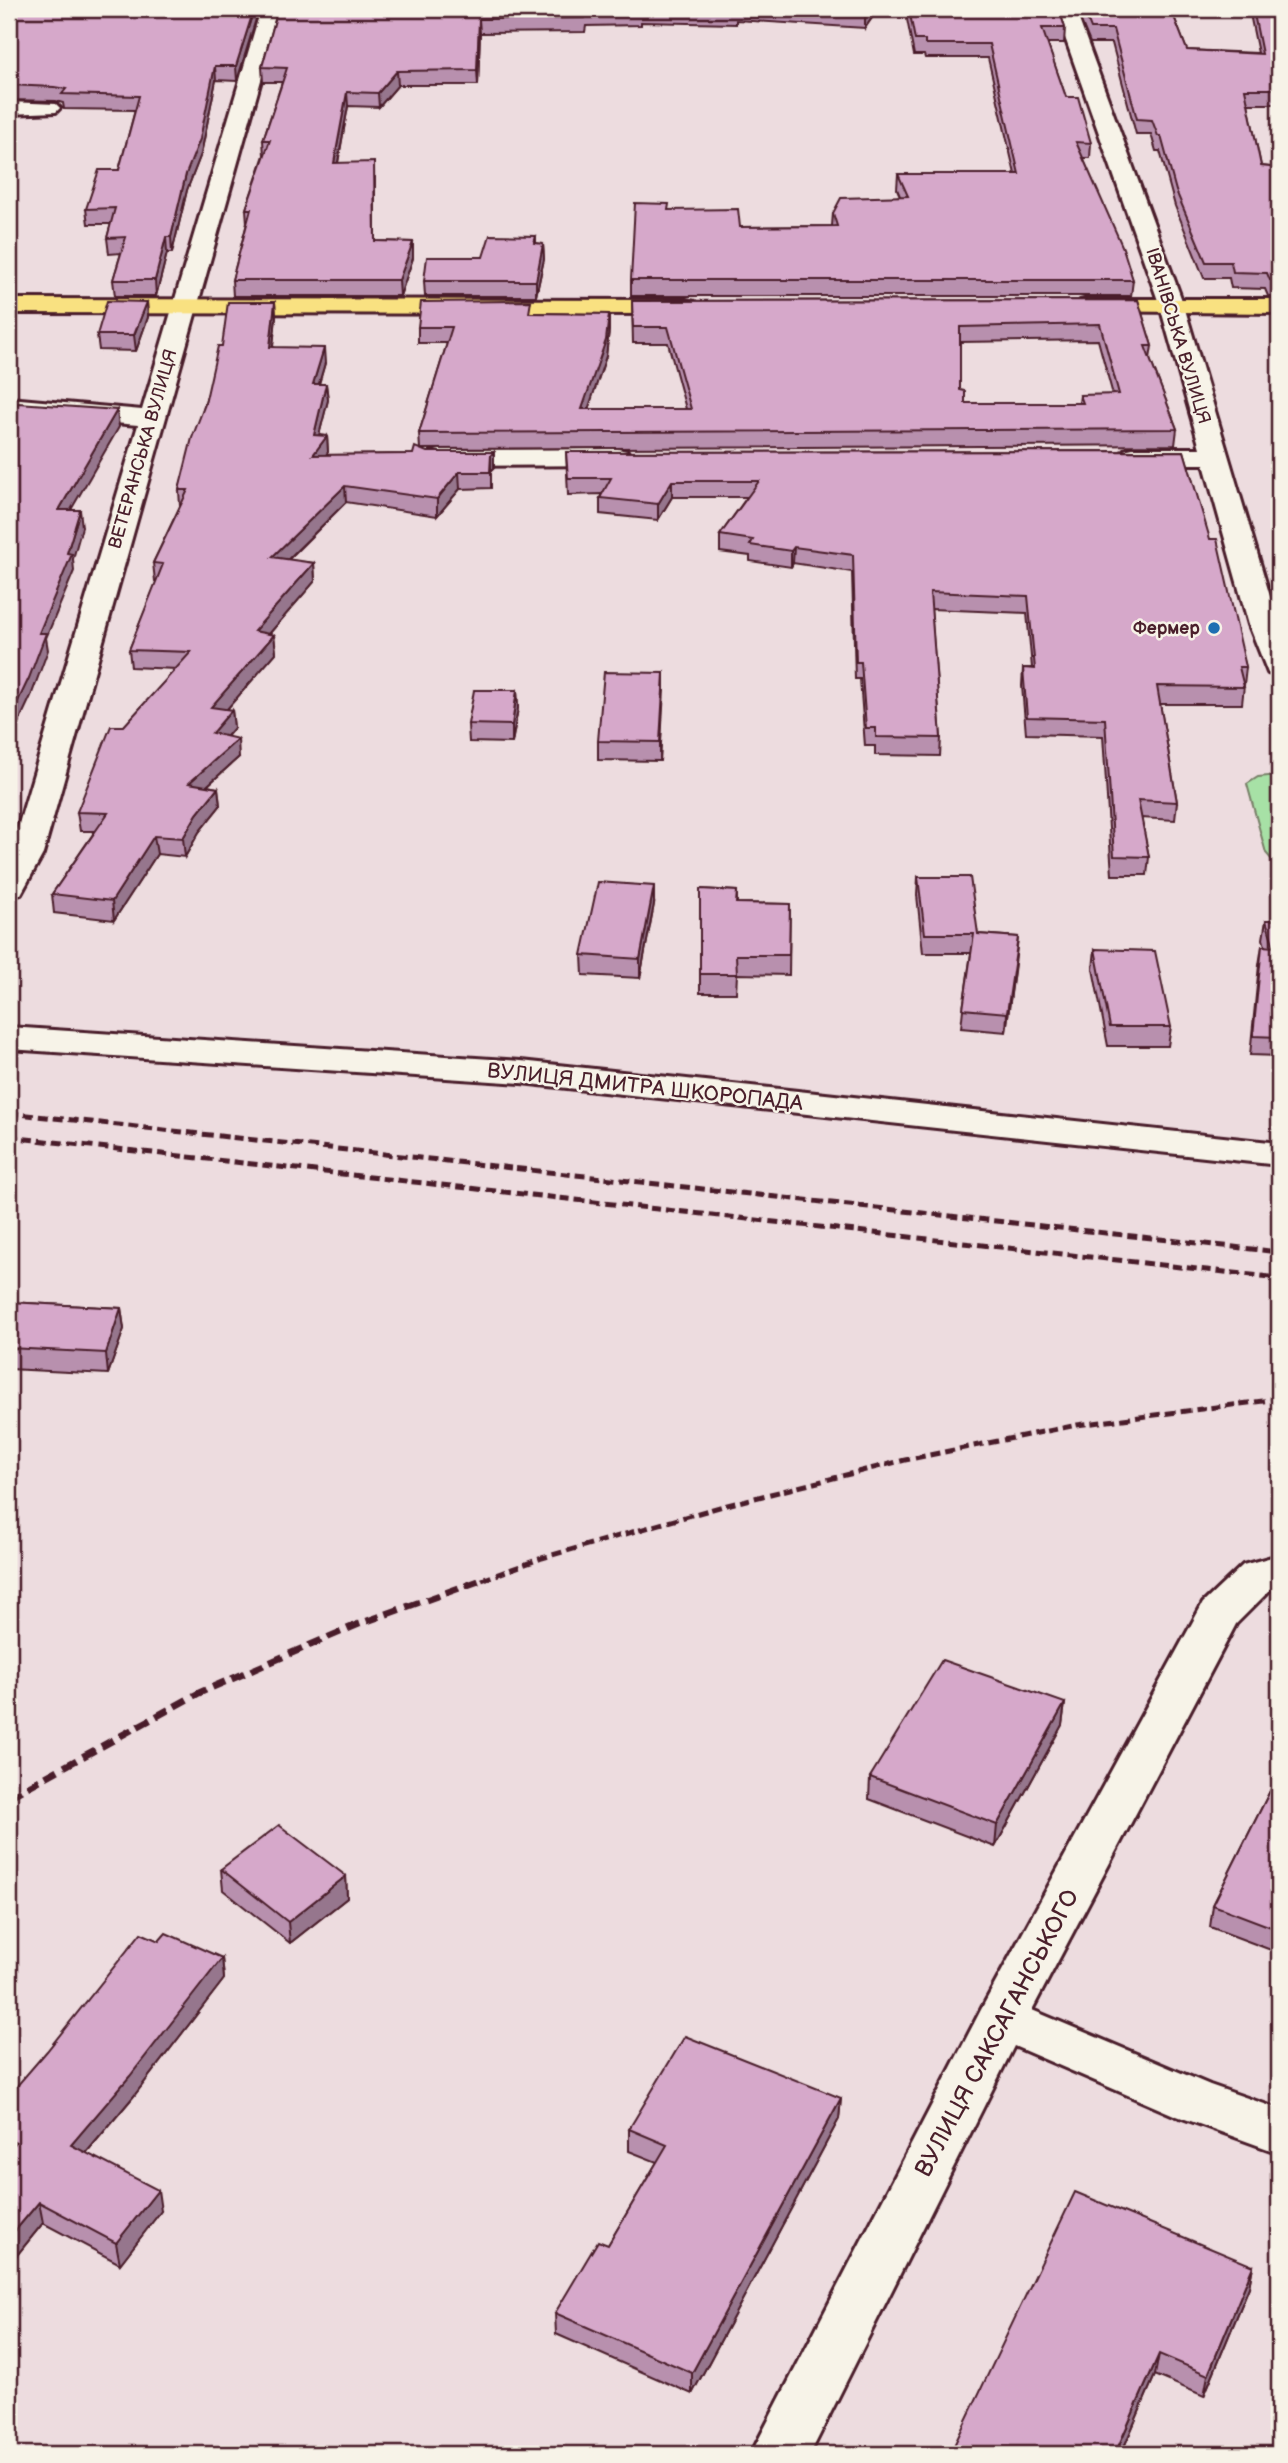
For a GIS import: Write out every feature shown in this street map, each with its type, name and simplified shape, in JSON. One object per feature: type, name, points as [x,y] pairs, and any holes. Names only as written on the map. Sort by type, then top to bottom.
[{"type":"main road","points":[[9,306],[706,307]]},
{"type":"main road","points":[[1062,306],[1279,306]]},
{"type":"street","name":"ВЕТЕРАНСЬКА ВУЛИЦЯ","points":[[9,887],[27,854],[271,9]]},
{"type":"street","name":"ІВАНІВСЬКА ВУЛИЦЯ","points":[[1065,9],[1172,306],[1264,625],[1279,667]]},
{"type":"street","points":[[9,108],[48,108]]},
{"type":"street","points":[[9,406],[152,419]]},
{"type":"street","points":[[1104,456],[1215,456]]},
{"type":"street","points":[[428,458],[649,457]]},
{"type":"street","name":"ВУЛИЦЯ ДМИТРА ШКОРОПАДА","points":[[9,1038],[521,1073],[1279,1154]]},
{"type":"street","name":"ВУЛИЦЯ САКСАГАНСЬКОГО","points":[[780,2454],[1002,2020],[1219,1614],[1258,1576],[1279,1570]]},
{"type":"street","points":[[1002,2020],[1192,2099],[1279,2131]]},
{"type":"green space","points":[[1279,775],[1279,868],[1266,853],[1247,784],[1258,777]]},
{"type":"building","points":[[9,9],[254,9],[236,66],[215,66],[200,139],[186,174],[171,237],[166,237],[155,280],[113,280],[126,237],[107,238],[115,208],[86,209],[99,170],[119,170],[139,96],[62,94],[66,89],[9,85]]},
{"type":"building","points":[[278,9],[641,11],[586,12],[585,18],[479,19],[477,70],[397,71],[378,93],[347,92],[334,163],[374,162],[375,241],[413,242],[399,280],[232,280],[251,209],[246,209],[270,140],[263,140],[287,68],[262,67]]},
{"type":"building","points":[[665,9],[736,9],[736,10]]},
{"type":"building","points":[[779,9],[869,9],[865,14]]},
{"type":"building","points":[[909,9],[1059,9],[1065,28],[1042,28],[1066,97],[1078,97],[1091,143],[1076,142],[1123,248],[1133,280],[631,280],[635,203],[669,204],[668,210],[738,209],[740,227],[837,226],[833,213],[841,198],[908,196],[898,174],[1019,174],[989,44],[925,44],[925,40],[915,40]]},
{"type":"building","points":[[1083,9],[1171,9],[1187,50],[1262,54],[1253,9],[1279,9],[1279,89],[1245,89],[1261,166],[1279,168],[1279,281],[1270,280],[1267,273],[1233,272],[1231,262],[1206,262],[1176,191],[1161,136],[1158,136],[1152,120],[1137,119],[1113,29],[1091,29]]},
{"type":"building","points":[[490,235],[536,236],[534,243],[543,244],[536,281],[424,281],[427,257],[483,257]]},
{"type":"building","points":[[1138,300],[1152,346],[1145,346],[1177,429],[419,433],[452,327],[418,327],[421,302],[531,301],[529,313],[609,314],[606,340],[582,409],[691,409],[668,327],[633,327],[632,301]],"holes":[[[1100,324],[1119,394],[1080,395],[1083,403],[965,403],[965,391],[960,390],[960,327]]]},
{"type":"building","points":[[107,301],[147,302],[134,335],[97,335]]},
{"type":"building","points":[[228,302],[275,302],[270,347],[324,348],[313,384],[326,384],[314,435],[327,436],[313,455],[413,454],[415,447],[427,452],[494,452],[491,455],[490,472],[459,472],[437,499],[345,486],[272,557],[314,563],[254,631],[274,635],[211,707],[232,710],[212,733],[238,739],[189,783],[218,788],[197,814],[183,838],[154,836],[112,901],[52,894],[108,813],[77,812],[111,726],[124,726],[191,652],[129,650],[163,564],[153,563],[188,490],[179,490],[192,438],[205,404],[218,346],[222,346]]},
{"type":"building","points":[[18,403],[117,410],[59,510],[80,510],[67,553],[72,554],[39,633],[46,633],[29,678],[9,720],[9,416]]},
{"type":"building","points":[[1184,451],[1210,539],[1217,539],[1246,667],[1239,667],[1244,687],[1157,686],[1177,802],[1138,800],[1149,857],[1114,856],[1105,719],[1027,717],[1023,668],[1035,669],[1028,596],[930,592],[941,738],[876,737],[876,728],[866,728],[861,662],[856,662],[853,555],[794,547],[791,551],[750,545],[753,540],[720,535],[759,481],[672,481],[658,504],[600,498],[611,478],[568,478],[566,452]]},
{"type":"building","points":[[604,672],[664,673],[660,742],[598,741]]},
{"type":"building","points":[[474,690],[517,690],[512,725],[468,724]]},
{"type":"building","points":[[918,877],[970,877],[978,934],[1018,937],[1007,1013],[963,1009],[974,934],[925,934]]},
{"type":"building","points":[[598,882],[654,886],[640,959],[582,955]]},
{"type":"building","points":[[700,889],[737,891],[736,903],[790,904],[789,955],[736,955],[737,974],[700,974]]},
{"type":"building","points":[[1266,920],[1279,920],[1279,1037],[1253,1036],[1262,946],[1274,947]]},
{"type":"building","points":[[1095,949],[1155,951],[1171,1027],[1110,1027]]},
{"type":"building","points":[[9,1302],[121,1308],[106,1353],[9,1348]]},
{"type":"building","points":[[942,1660],[1065,1703],[997,1825],[870,1777]]},
{"type":"building","points":[[1279,1773],[1279,1930],[1213,1905]]},
{"type":"building","points":[[279,1825],[346,1876],[288,1922],[221,1869]]},
{"type":"building","points":[[141,1933],[159,1941],[166,1933],[222,1958],[130,2076],[71,2145],[158,2190],[116,2243],[39,2202],[9,2238],[9,2151],[16,2142],[9,2138],[9,2095]]},
{"type":"building","points":[[685,2036],[841,2098],[692,2373],[555,2313],[598,2241],[608,2245],[667,2145],[629,2129]]},
{"type":"building","points":[[1075,2192],[1253,2266],[1208,2375],[1159,2354],[1115,2454],[950,2454]]},
{"type":"railway","points":[[9,1113],[1279,1252]]},
{"type":"railway","points":[[9,1137],[1279,1278]]},
{"type":"railway","points":[[482,1580],[542,1558],[723,1506],[905,1460],[1077,1425],[1279,1399]]},
{"type":"railway","points":[[9,1797],[199,1693],[359,1624],[487,1578]]},
{"type":"place","name":"Фермер","points":[[1214,628]]}]
